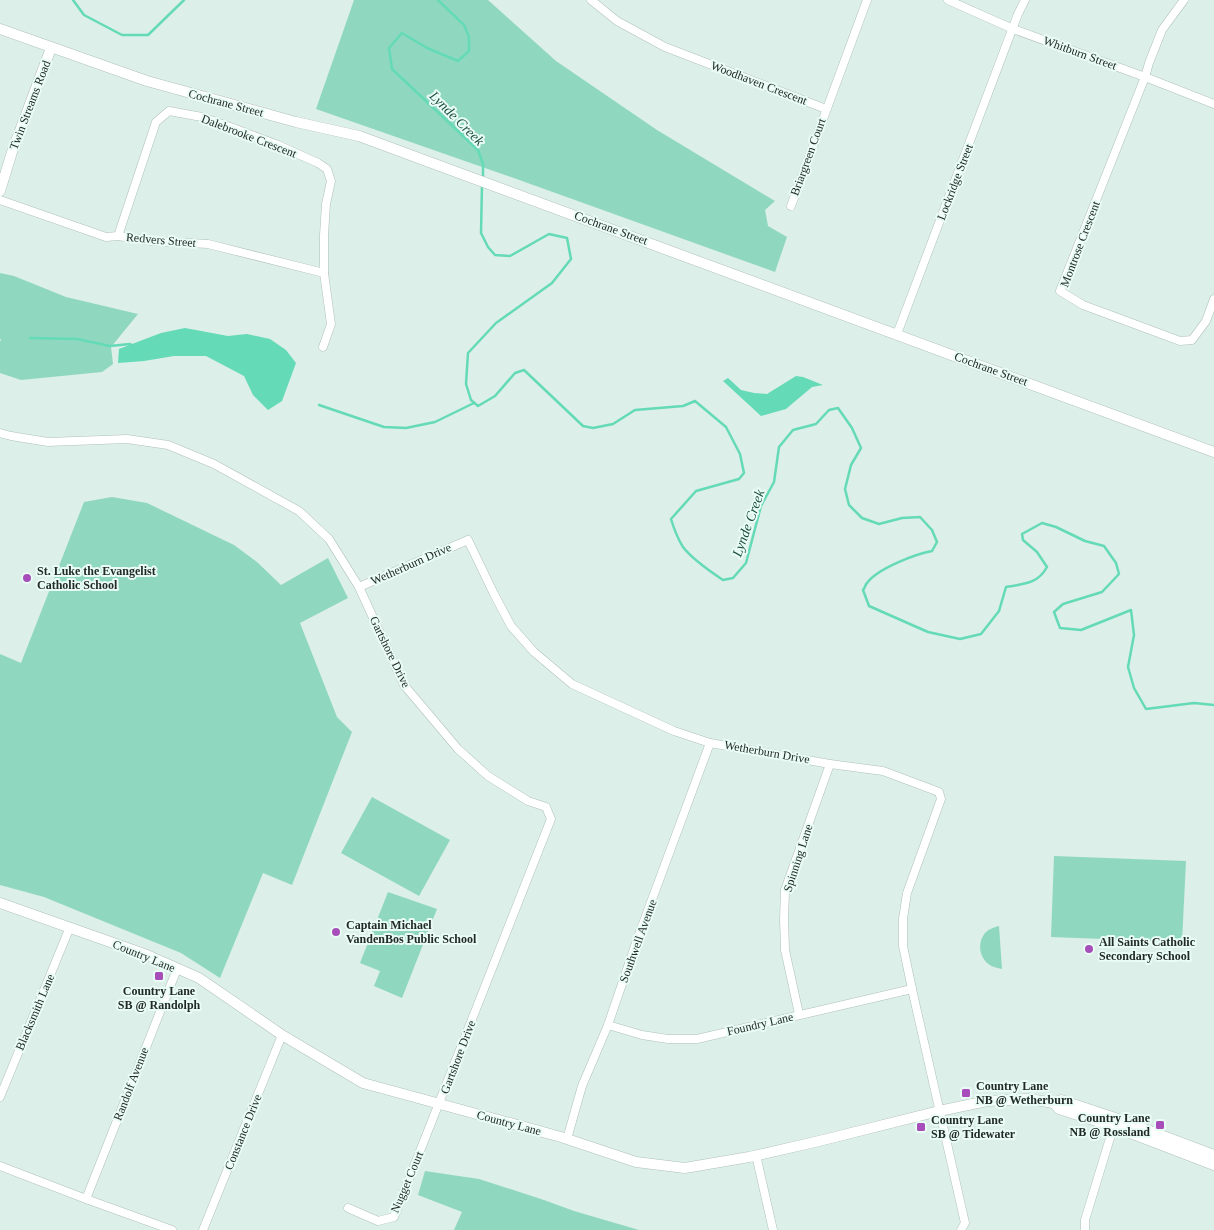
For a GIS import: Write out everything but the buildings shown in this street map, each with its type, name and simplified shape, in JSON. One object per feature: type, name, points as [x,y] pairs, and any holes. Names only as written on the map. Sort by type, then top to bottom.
[{"type":"street","name":"Woodhaven Crescent","points":[[591,0],[617,21],[665,47],[826,109]]},
{"type":"street","points":[[826,109],[867,0]]},
{"type":"street","name":"Whitburn Street","points":[[948,0],[1013,29],[1214,104]]},
{"type":"street","name":"Lockridge Street","points":[[897,334],[1018,14],[1025,0]]},
{"type":"street","points":[[1145,77],[1162,30],[1184,0]]},
{"type":"street","name":"Cochrane Street","points":[[0,29],[147,81],[296,122],[359,136],[1214,452]]},
{"type":"street","name":"Twin Streams Road","points":[[0,191],[12,152],[51,48]]},
{"type":"street","name":"Montrose Crescent","points":[[1145,77],[1060,291],[1083,305],[1180,342],[1192,340],[1206,321],[1214,299]]},
{"type":"street","name":"Briargreen Court","points":[[791,206],[826,109]]},
{"type":"street","name":"Dalebrooke Crescent","points":[[118,236],[156,122],[170,111],[210,120],[260,138],[318,163],[327,169],[331,181],[326,204],[324,272]]},
{"type":"street","name":"Redvers Street","points":[[0,200],[106,237],[118,236],[152,241],[208,244],[324,272]]},
{"type":"street","points":[[323,347],[331,324],[324,272]]},
{"type":"street","name":"Gartshore Drive","points":[[0,433],[48,442],[127,439],[168,445],[214,464],[299,511],[329,539],[359,587],[404,685],[458,749],[488,776],[528,800],[546,808],[551,819],[439,1104]]},
{"type":"street","name":"Wetherburn Drive","points":[[359,587],[468,540],[511,626],[534,652],[572,684],[674,731],[710,742],[830,764],[883,771],[939,792],[941,799],[907,893],[903,919],[903,946],[965,1223],[961,1230]]},
{"type":"street","name":"Southwell Avenue","points":[[567,1139],[582,1086],[608,1025],[637,940],[710,742]]},
{"type":"street","name":"Spinning Lane","points":[[799,1014],[785,950],[785,890],[830,764]]},
{"type":"street","name":"Country Lane","points":[[0,903],[147,955],[199,978],[282,1035],[363,1083],[567,1139],[636,1162],[685,1168],[824,1140],[987,1101],[1029,1099],[1054,1103],[1059,1109],[1116,1123],[1214,1155]]},
{"type":"street","name":"Blacksmith Lane","points":[[0,1097],[70,927]]},
{"type":"street","name":"Randolf Avenue","points":[[86,1199],[177,969]]},
{"type":"street","name":"Foundry Lane","points":[[608,1025],[642,1035],[668,1039],[697,1039],[912,989]]},
{"type":"street","name":"Constance Drive","points":[[203,1230],[282,1035]]},
{"type":"street","name":"Nugget Court","points":[[348,1208],[378,1221],[394,1217],[439,1104]]},
{"type":"street","points":[[1085,1230],[1085,1220],[1116,1123]]},
{"type":"street","name":"Country Lane","points":[[1116,1123],[1214,1165]]},
{"type":"street","points":[[756,1155],[773,1230]]},
{"type":"street","points":[[0,1166],[172,1230]]},
{"type":"shaded area","points":[[354,0],[488,0],[556,61],[657,130],[775,201],[765,210],[768,226],[787,237],[775,272],[316,109]]},
{"type":"shaded area","points":[[0,273],[14,276],[66,297],[138,314],[111,347],[113,364],[102,372],[21,380],[0,373]]},
{"type":"shaded area","points":[[185,328],[228,336],[247,334],[270,339],[286,350],[296,363],[282,401],[268,410],[253,395],[244,376],[206,356],[174,356],[118,363],[119,349],[161,333]]},
{"type":"shaded area","points":[[796,376],[823,385],[812,387],[786,409],[761,416],[723,381],[728,378],[741,390],[767,394]]},
{"type":"shaded area","points":[[112,497],[147,503],[234,545],[257,562],[281,585],[328,558],[348,598],[300,623],[337,717],[352,732],[292,885],[263,873],[220,978],[181,953],[44,897],[0,885],[0,654],[21,663],[84,502]]},
{"type":"shaded area","points":[[372,797],[450,840],[419,896],[341,853]]},
{"type":"shaded area","points":[[1054,856],[1186,861],[1182,942],[1051,937]]},
{"type":"shaded area","points":[[388,892],[437,909],[402,998],[374,986],[380,971],[360,963]]},
{"type":"shaded area","points":[[999,926],[1002,969],[989,965],[985,961],[980,947],[985,933]]},
{"type":"shaded area","points":[[425,1171],[479,1179],[574,1211],[639,1230],[454,1230],[462,1212],[418,1195]]},
{"type":"waterway","name":"Lynde Creek","points":[[73,0],[84,15],[122,35],[148,35],[184,0]]},
{"type":"waterway","name":"Lynde Creek","points":[[438,0],[464,25],[469,37],[469,51],[458,61],[427,48],[402,33],[389,48],[392,69],[478,150],[483,164],[483,179]]},
{"type":"waterway","name":"Lynde Creek","points":[[482,184],[481,233],[488,247],[495,255],[510,256],[549,234],[567,238],[571,259],[552,283],[496,323],[468,353],[466,384],[471,400],[478,406],[495,396],[515,373],[524,370],[583,426],[593,428],[613,424],[635,410],[683,406],[695,401],[726,427],[740,454],[744,473],[739,479],[696,491],[671,519],[679,541],[687,552],[723,580],[733,578],[746,563],[761,506],[774,482],[779,447],[793,430],[816,424],[829,410],[838,408],[852,428],[861,448],[851,465],[845,489],[849,505],[862,518],[879,524],[902,518],[920,517],[932,530],[937,542],[932,551],[897,563],[872,578],[863,590],[869,606],[928,632],[960,639],[981,634],[999,611],[1006,587],[1035,580],[1047,567],[1037,552],[1023,540],[1022,534],[1042,523],[1056,527],[1085,541],[1104,546],[1116,563],[1119,574],[1102,592],[1063,604],[1054,612],[1060,628],[1081,630],[1131,610],[1134,635],[1128,667],[1134,688],[1146,709],[1194,703],[1214,705]]},
{"type":"waterway","points":[[30,338],[77,339],[110,346],[132,345]]},
{"type":"waterway","points":[[319,405],[384,427],[406,428],[435,422],[474,403]]},
{"type":"place","name":"St. Luke the Evangelist Catholic School","points":[[27,578]]},
{"type":"place","name":"Captain Michael VandenBos Public School","points":[[336,932]]},
{"type":"place","name":"All Saints Catholic Secondary School","points":[[1089,949]]},
{"type":"place","name":"Country Lane SB @ Randolph","points":[[159,976]]},
{"type":"place","name":"Country Lane NB @ Wetherburn","points":[[966,1093]]},
{"type":"place","name":"Country Lane NB @ Rossland","points":[[1160,1125]]},
{"type":"place","name":"Country Lane SB @ Tidewater","points":[[921,1127]]}]
